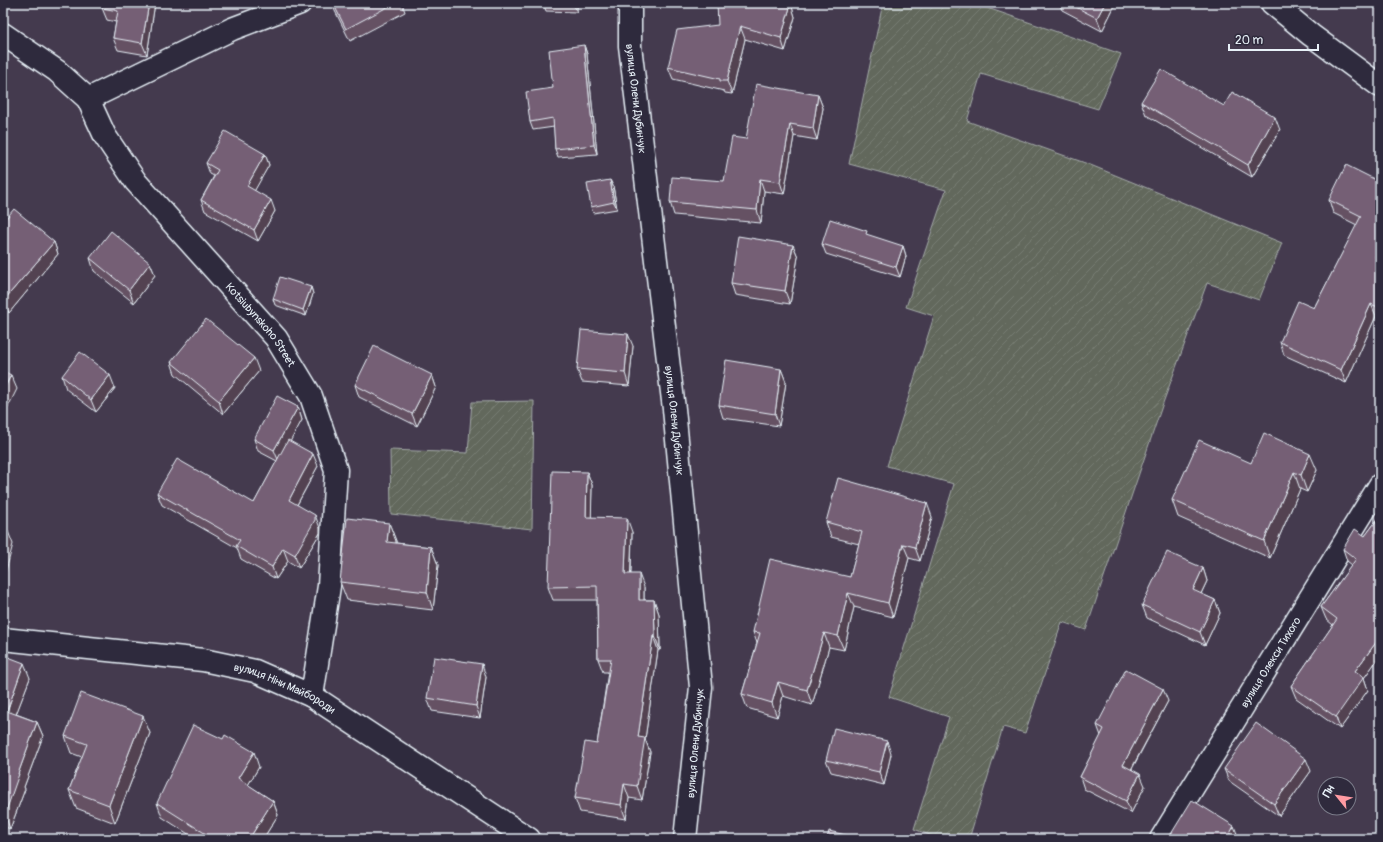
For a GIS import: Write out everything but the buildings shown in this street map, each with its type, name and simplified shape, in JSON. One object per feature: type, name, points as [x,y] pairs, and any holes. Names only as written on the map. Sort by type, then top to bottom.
[{"type":"street","points":[[88,100],[232,29],[300,3]]},
{"type":"street","name":"вулиця Олени Дубинчук","points":[[630,3],[630,46],[674,409],[701,687],[685,839]]},
{"type":"street","points":[[1272,3],[1311,35],[1380,86]]},
{"type":"street","name":"Kotsiubynskoho Street","points":[[3,34],[57,71],[88,100],[105,136],[136,182],[276,338],[311,396],[336,470],[329,586],[312,696]]},
{"type":"street","name":"вулиця Олекси Тихого","points":[[1161,839],[1380,485]]},
{"type":"street","name":"вулиця Ніни Майбороди","points":[[3,638],[203,660],[255,671],[312,696],[529,839]]},
{"type":"green space","points":[[883,3],[973,3],[1121,54],[1098,109],[981,74],[967,121],[1088,164],[1282,243],[1259,300],[1207,283],[1163,403],[1086,630],[1062,622],[1025,733],[1003,727],[969,839],[940,839],[914,829],[949,717],[889,697],[954,484],[887,466],[934,316],[906,307],[946,190],[849,164]]},
{"type":"green space","points":[[534,401],[532,529],[391,514],[390,450],[468,453],[472,402]]}]
